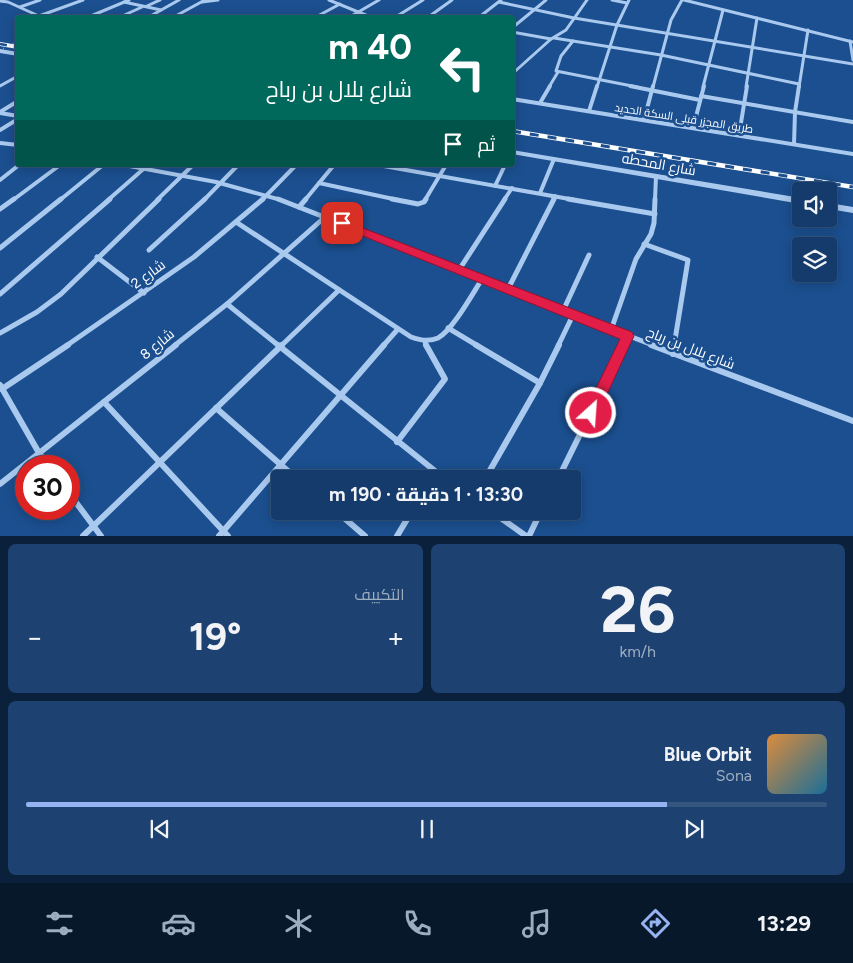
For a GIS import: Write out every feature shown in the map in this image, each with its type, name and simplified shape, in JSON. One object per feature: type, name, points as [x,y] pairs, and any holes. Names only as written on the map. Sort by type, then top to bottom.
[{"type":"street","points":[[0,0],[36,15]]},
{"type":"street","points":[[19,7],[40,0]]},
{"type":"street","points":[[45,15],[83,0]]},
{"type":"street","points":[[93,15],[129,0]]},
{"type":"street","points":[[124,15],[160,0]]},
{"type":"street","points":[[152,15],[179,0]]},
{"type":"street","points":[[177,15],[203,1],[218,0]]},
{"type":"street","points":[[329,0],[365,15]]},
{"type":"street","points":[[319,15],[343,0]]},
{"type":"street","points":[[353,15],[379,0]]},
{"type":"street","points":[[399,15],[423,0]]},
{"type":"street","points":[[431,15],[452,0]]},
{"type":"street","points":[[515,27],[546,0]]},
{"type":"street","points":[[515,71],[552,39],[566,30],[587,0]]},
{"type":"street","points":[[589,111],[609,47],[628,1],[612,0]]},
{"type":"street","points":[[644,120],[671,20],[683,0],[852,41],[853,60]]},
{"type":"street","points":[[482,15],[500,1],[574,18],[853,64]]},
{"type":"street","points":[[123,2],[161,10]]},
{"type":"street","points":[[694,128],[723,10]]},
{"type":"street","points":[[740,135],[757,18]]},
{"type":"street","points":[[794,144],[795,112],[808,30]]},
{"type":"street","points":[[515,31],[552,39],[661,55],[799,84]]},
{"type":"street","points":[[558,72],[555,69],[561,56],[573,41]]},
{"type":"street","points":[[0,51],[15,54]]},
{"type":"street","points":[[558,72],[652,91],[853,122]]},
{"type":"street","points":[[540,103],[558,72]]},
{"type":"street","points":[[0,86],[15,78]]},
{"type":"street","name":"طريق المجزر قبلى السكة الحديد","points":[[515,99],[853,154]]},
{"type":"street","points":[[0,112],[15,103]]},
{"type":"street","points":[[0,112],[15,117]]},
{"type":"street","points":[[0,130],[15,120]]},
{"type":"street","points":[[0,143],[15,145]]},
{"type":"street","name":"شارع المحطه","points":[[515,152],[792,199]]},
{"type":"street","points":[[540,193],[554,159]]},
{"type":"street","points":[[0,180],[16,167]]},
{"type":"street","points":[[0,210],[57,167]]},
{"type":"street","points":[[0,248],[101,167]]},
{"type":"street","points":[[0,294],[146,167]]},
{"type":"street","name":"شارع بلال بن رباح","points":[[146,167],[180,177],[221,183],[269,195],[673,354],[853,421]]},
{"type":"street","points":[[0,333],[37,312],[61,294],[191,167]]},
{"type":"street","points":[[149,250],[236,167]]},
{"type":"street","name":"شارع 2","points":[[1,387],[144,293],[269,195],[294,167]]},
{"type":"street","points":[[299,207],[332,167]]},
{"type":"street","points":[[388,167],[655,214]]},
{"type":"street","points":[[319,183],[418,204],[424,202],[445,167]]},
{"type":"street","points":[[496,186],[504,167]]},
{"type":"street","points":[[611,330],[636,259],[651,234],[655,214],[656,176]]},
{"type":"street","points":[[459,270],[512,188]]},
{"type":"street","points":[[508,289],[555,196]]},
{"type":"street","points":[[837,207],[853,210]]},
{"type":"street","name":"شارع 8","points":[[0,484],[227,304],[325,217]]},
{"type":"street","points":[[236,222],[398,329],[411,337],[425,341],[439,337],[448,328],[482,279]]},
{"type":"street","points":[[644,244],[682,256],[688,260],[673,354]]},
{"type":"street","points":[[563,311],[589,255]]},
{"type":"street","points":[[97,257],[144,293]]},
{"type":"street","points":[[82,536],[339,290]]},
{"type":"street","points":[[227,304],[397,442],[428,470]]},
{"type":"street","points":[[490,470],[540,383],[573,314]]},
{"type":"street","points":[[448,328],[540,383]]},
{"type":"street","points":[[104,402],[223,534],[398,329]]},
{"type":"street","points":[[562,470],[628,336]]},
{"type":"street","points":[[397,442],[445,379],[443,371],[429,355],[425,341]]},
{"type":"street","points":[[1,387],[39,454]]},
{"type":"street","points":[[216,408],[286,470]]},
{"type":"street","points":[[80,508],[101,536]]},
{"type":"street","points":[[346,520],[365,536]]},
{"type":"street","points":[[397,536],[407,520]]},
{"type":"street","points":[[502,520],[517,533],[528,536],[536,520]]},
{"type":"path","points":[[0,51],[15,43]]},
{"type":"railway","points":[[0,44],[15,46]]},
{"type":"railway","points":[[515,131],[853,187]]},
{"type":"route","points":[[342,223],[628,336],[591,413]]}]
